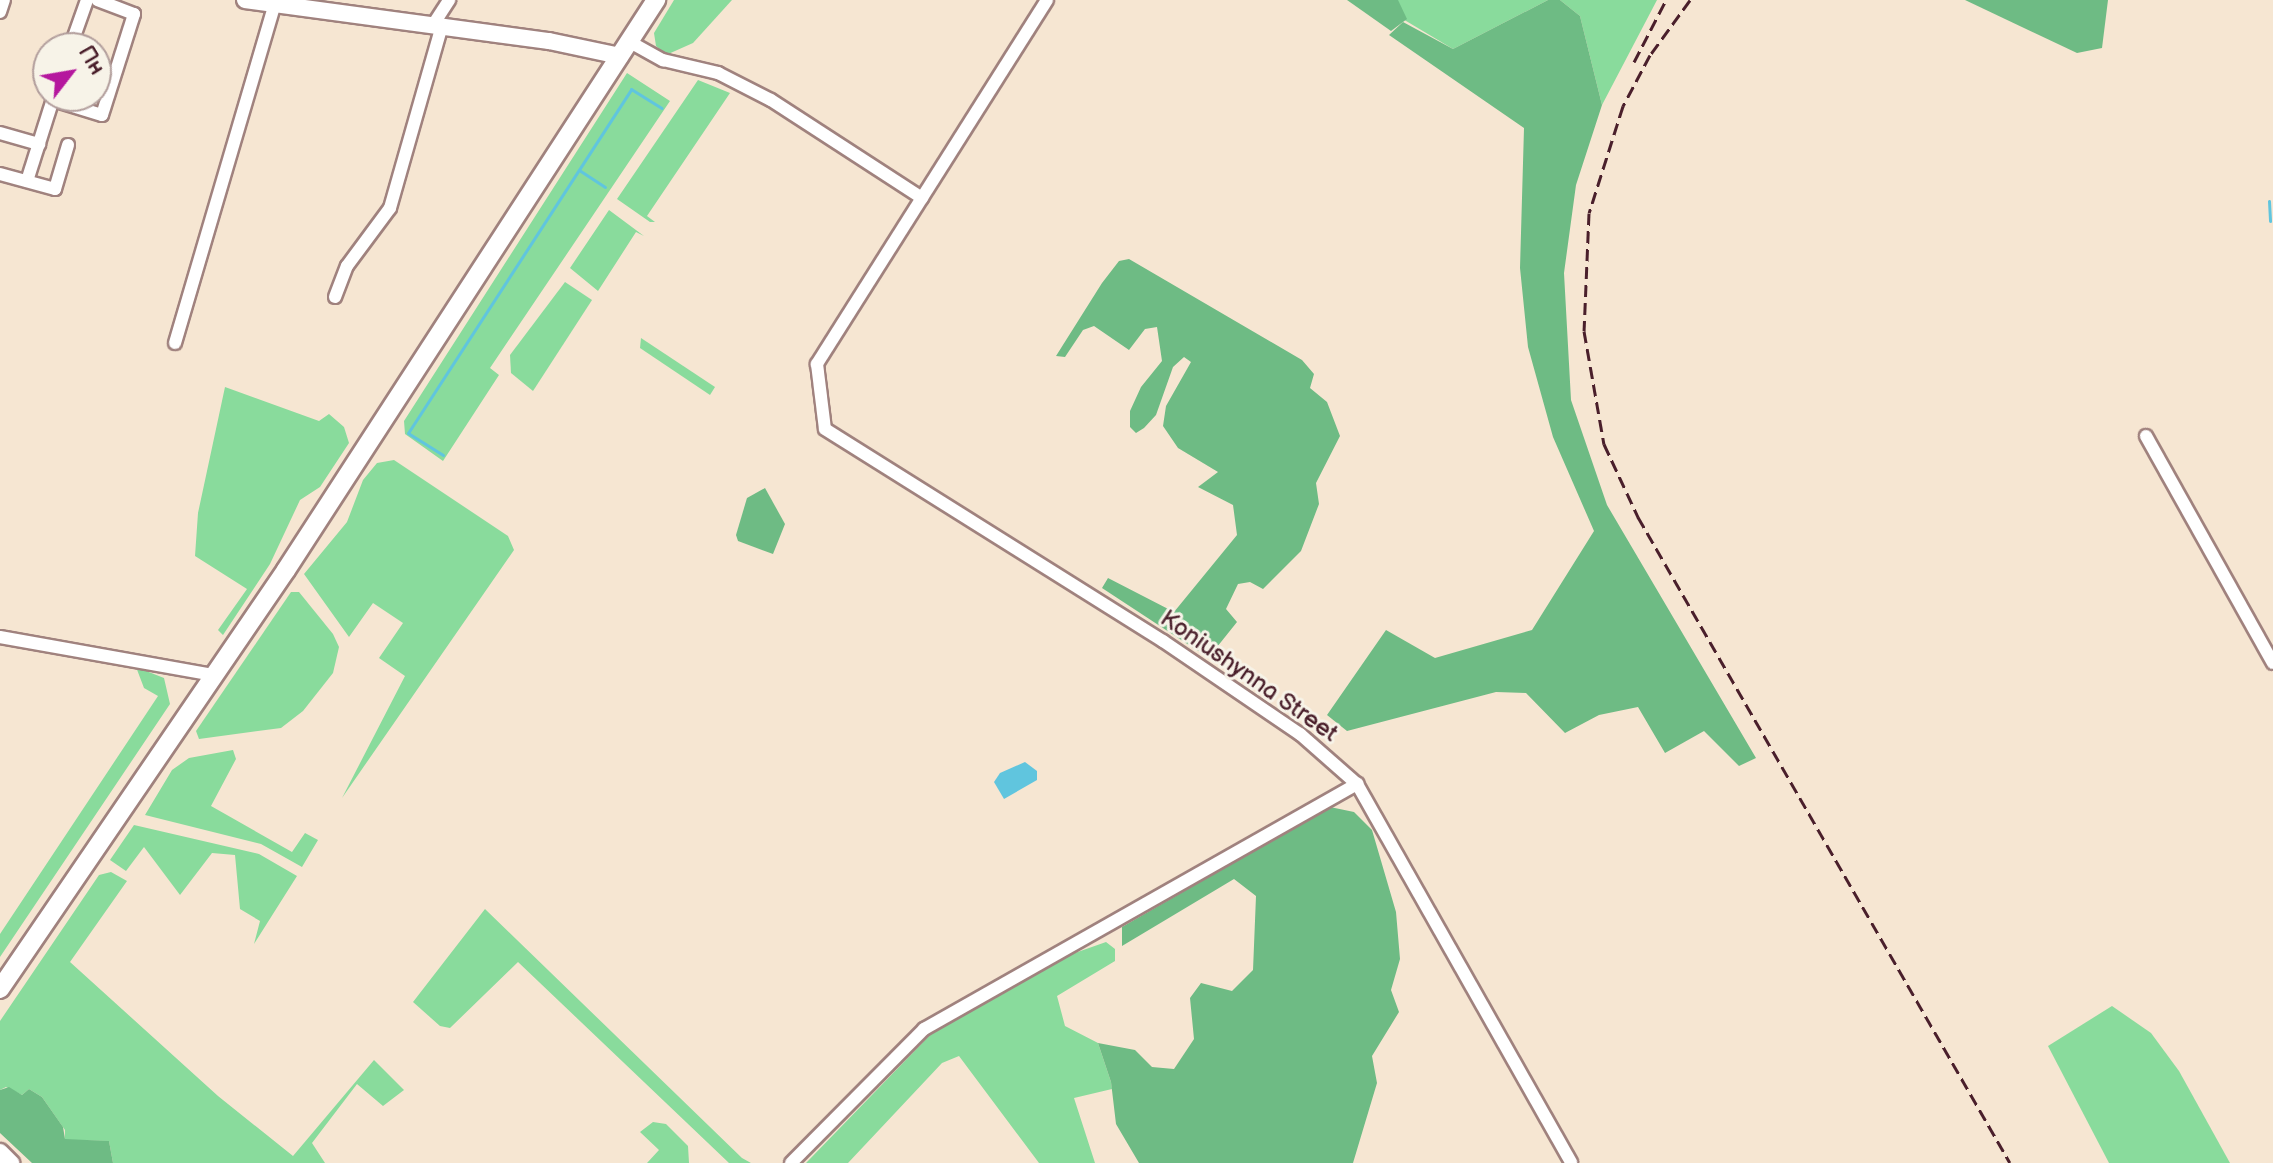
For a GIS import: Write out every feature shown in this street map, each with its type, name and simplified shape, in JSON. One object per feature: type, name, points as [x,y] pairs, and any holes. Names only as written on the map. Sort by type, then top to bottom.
[{"type":"highway","points":[[0,989],[213,675],[656,0]]},
{"type":"main road","points":[[245,0],[625,49]]},
{"type":"main road","points":[[0,1152],[11,1163]]},
{"type":"street","points":[[0,12],[4,0]]},
{"type":"street","points":[[76,32],[87,0]]},
{"type":"street","points":[[98,0],[134,14],[112,83]]},
{"type":"street","points":[[335,297],[347,266],[390,208],[438,26],[449,0]]},
{"type":"street","points":[[625,49],[718,73],[771,100],[922,198],[1047,0]]},
{"type":"street","points":[[175,343],[275,4]]},
{"type":"street","points":[[27,181],[49,112]]},
{"type":"street","points":[[0,133],[39,144]]},
{"type":"street","points":[[0,174],[55,189],[68,145]]},
{"type":"street","name":"Koniushynna Street","points":[[922,198],[817,364],[825,429],[1163,641],[1300,734],[1357,784],[1571,1163]]},
{"type":"street","points":[[2146,436],[2273,663]]},
{"type":"street","points":[[0,637],[213,675]]},
{"type":"street","points":[[791,1163],[924,1029],[1357,784]]},
{"type":"green space","points":[[674,0],[732,0],[693,43],[666,55],[656,46],[654,33]]},
{"type":"green space","points":[[1347,0],[1398,0],[1407,19],[1391,31]]},
{"type":"green space","points":[[1371,0],[1548,0],[1453,49]]},
{"type":"green space","points":[[1548,0],[1560,0],[1580,16],[1602,105],[1576,185],[1564,273],[1571,400],[1607,505],[1756,758],[1739,766],[1704,731],[1665,753],[1638,707],[1599,715],[1565,733],[1526,693],[1496,692],[1347,731],[1327,715],[1386,630],[1435,658],[1532,630],[1594,531],[1553,437],[1528,347],[1520,268],[1524,128],[1389,35],[1403,22],[1453,49]]},
{"type":"green space","points":[[1560,0],[1657,0],[1602,105],[1580,16]]},
{"type":"green space","points":[[1965,0],[2108,0],[2102,48],[2077,53]]},
{"type":"green space","points":[[627,73],[670,101],[490,368],[499,375],[443,461],[405,434],[404,421]]},
{"type":"green space","points":[[698,80],[730,93],[647,216],[655,222],[650,222],[617,199]]},
{"type":"green space","points":[[609,210],[644,236],[636,232],[598,291],[570,268]]},
{"type":"green space","points":[[1129,259],[1302,360],[1314,374],[1310,388],[1327,402],[1340,436],[1316,483],[1319,504],[1301,551],[1263,589],[1250,582],[1238,584],[1226,609],[1237,622],[1213,652],[1198,651],[1102,588],[1108,578],[1174,612],[1237,535],[1233,505],[1198,487],[1218,472],[1178,448],[1163,426],[1166,406],[1191,362],[1184,357],[1173,367],[1156,415],[1144,428],[1136,433],[1130,427],[1130,411],[1141,387],[1162,361],[1157,327],[1145,329],[1129,350],[1094,326],[1083,330],[1065,357],[1056,356],[1102,283],[1119,261]]},
{"type":"green space","points":[[565,282],[592,300],[533,391],[511,373],[510,355]]},
{"type":"green space","points":[[641,338],[715,387],[710,395],[640,348]]},
{"type":"green space","points":[[225,387],[319,421],[329,414],[344,427],[349,443],[320,487],[300,500],[270,564],[223,635],[218,630],[247,589],[195,556],[198,513]]},
{"type":"green space","points":[[394,460],[508,536],[514,550],[342,798],[405,676],[379,658],[403,623],[373,603],[349,637],[304,574],[347,522],[363,480],[377,463]]},
{"type":"green space","points":[[765,488],[785,524],[773,554],[738,541],[736,535],[747,498]]},
{"type":"green space","points":[[291,592],[299,592],[333,634],[339,647],[333,673],[303,711],[281,728],[199,739],[196,731]]},
{"type":"green space","points":[[136,667],[164,678],[170,704],[0,957],[0,934],[158,696],[144,688]]},
{"type":"green space","points":[[233,750],[236,759],[211,806],[292,852],[305,833],[318,840],[302,867],[261,844],[145,815],[172,770],[189,758]]},
{"type":"green space","points":[[1330,807],[1354,812],[1372,830],[1396,912],[1400,959],[1391,990],[1399,1012],[1372,1056],[1377,1083],[1353,1163],[1139,1163],[1116,1124],[1111,1082],[1098,1043],[1135,1050],[1152,1067],[1174,1069],[1194,1039],[1190,998],[1201,983],[1232,991],[1253,970],[1256,896],[1234,879],[1122,946],[1122,927]]},
{"type":"green space","points":[[134,825],[259,854],[297,876],[254,944],[260,921],[240,909],[235,855],[212,853],[180,895],[144,847],[126,871],[110,860]]},
{"type":"green space","points":[[111,872],[127,881],[70,962],[218,1096],[293,1156],[374,1060],[404,1090],[383,1106],[357,1084],[312,1143],[325,1163],[113,1163],[109,1141],[65,1140],[65,1130],[42,1097],[29,1089],[22,1095],[6,1087],[0,1090],[0,1021],[99,875]]},
{"type":"green space","points":[[485,909],[742,1158],[751,1163],[729,1163],[518,962],[450,1028],[440,1026],[413,1002]]},
{"type":"green space","points":[[1106,942],[1115,949],[1115,961],[1057,996],[1065,1026],[1098,1043],[1111,1082],[1112,1089],[1074,1098],[1095,1163],[1039,1163],[959,1056],[942,1063],[848,1163],[806,1163],[931,1034],[1055,960]]},
{"type":"green space","points":[[2112,1006],[2151,1033],[2179,1071],[2230,1163],[2109,1163],[2048,1046]]},
{"type":"green space","points":[[9,1087],[22,1095],[29,1089],[42,1097],[63,1127],[65,1139],[109,1141],[113,1163],[32,1163],[0,1133],[0,1090]]},
{"type":"green space","points":[[653,1122],[666,1124],[688,1146],[689,1163],[647,1163],[659,1150],[640,1132]]},
{"type":"water","points":[[1025,762],[1037,771],[1037,780],[1004,799],[994,782],[1000,773]]},
{"type":"waterway","points":[[443,455],[408,433],[631,89],[662,108]]},
{"type":"waterway","points":[[579,170],[605,187]]},
{"type":"waterway","points":[[2269,201],[2270,221]]},
{"type":"railway","points":[[1634,62],[1666,0]]},
{"type":"railway","points":[[1690,0],[1650,55],[1623,106],[1589,213],[1584,331],[1604,444],[1638,517],[2010,1163]]}]
